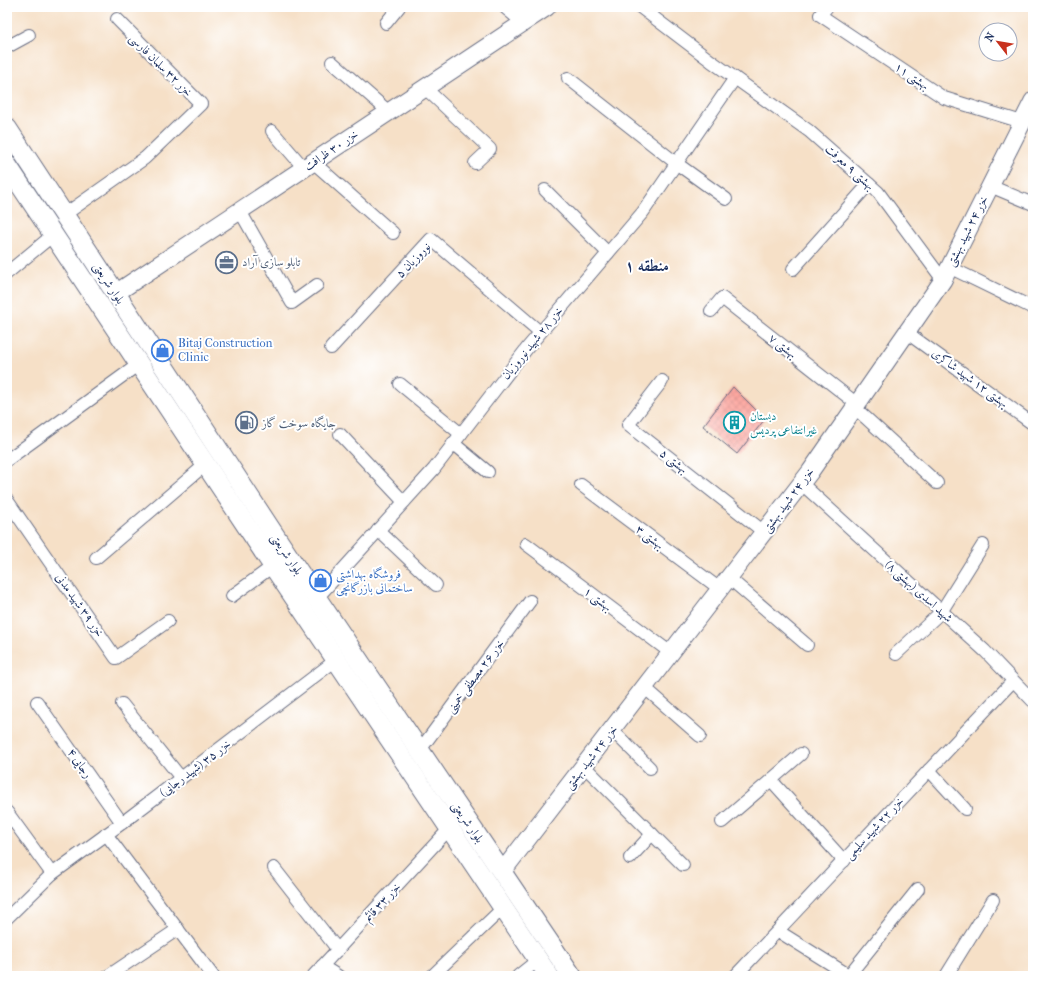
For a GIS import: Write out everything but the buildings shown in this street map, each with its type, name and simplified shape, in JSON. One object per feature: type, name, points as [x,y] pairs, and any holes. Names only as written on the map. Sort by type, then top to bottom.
[{"type":"main road","name":"بلوار شریعتی","points":[[7,128],[317,598],[572,976]]},
{"type":"main road","points":[[10,170],[31,164]]},
{"type":"main road","name":"بلوار شریعتی","points":[[10,170],[273,566],[549,976]]},
{"type":"street","points":[[386,23],[399,7]]},
{"type":"street","points":[[508,7],[525,21]]},
{"type":"street","name":"خزر ۳۰ ظرافت","points":[[116,293],[547,7]]},
{"type":"street","name":"بهشتی ۹ معرفت","points":[[640,7],[809,131],[878,192],[946,273]]},
{"type":"street","name":"بهشتی ۱۱","points":[[827,7],[820,14],[944,98],[1022,122]]},
{"type":"street","name":"خزر ۳۲ سلمان فارسی","points":[[64,215],[145,158],[200,104],[117,19]]},
{"type":"street","points":[[7,47],[29,34]]},
{"type":"street","points":[[332,62],[389,112]]},
{"type":"street","points":[[568,78],[676,163],[726,199]]},
{"type":"street","name":"خزر ۲۸ شهید نوروزیان","points":[[317,598],[434,469],[540,332],[643,212],[735,78]]},
{"type":"street","points":[[424,88],[490,149],[475,163]]},
{"type":"street","name":"خزر ۲۴ شهید بهشتی","points":[[502,872],[764,532],[856,406],[946,273],[1033,101]]},
{"type":"street","points":[[272,131],[308,165],[393,234]]},
{"type":"street","points":[[793,269],[869,184]]},
{"type":"street","points":[[990,186],[1033,204]]},
{"type":"street","points":[[545,190],[608,253]]},
{"type":"street","points":[[240,211],[292,303],[317,285]]},
{"type":"street","points":[[7,273],[53,235]]},
{"type":"street","name":"نوروزیان ۵","points":[[331,348],[431,239],[540,332]]},
{"type":"street","points":[[946,273],[1033,308]]},
{"type":"street","name":"بهشتی ۷","points":[[711,311],[722,298],[856,406]]},
{"type":"street","name":"بهشتی ۱۲ شهید شاکری","points":[[906,332],[1033,424]]},
{"type":"street","points":[[7,460],[139,364]]},
{"type":"street","name":"بهشتی ۵","points":[[662,381],[628,425],[764,532]]},
{"type":"street","points":[[400,384],[457,438],[488,472]]},
{"type":"street","points":[[856,406],[937,483]]},
{"type":"street","points":[[340,434],[404,502]]},
{"type":"street","points":[[96,558],[206,464]]},
{"type":"street","name":"شهید اسدی (بهشتی ۸)","points":[[801,483],[985,651],[1033,701]]},
{"type":"street","name":"بهشتی ۳","points":[[580,484],[724,583],[807,645]]},
{"type":"street","name":"خزر ۳۹ شهید مدنی","points":[[7,500],[116,658],[168,621]]},
{"type":"street","points":[[378,530],[436,585]]},
{"type":"street","name":"بهشتی ۱","points":[[526,544],[670,653]]},
{"type":"street","points":[[896,654],[941,612],[983,545]]},
{"type":"street","points":[[232,596],[273,566]]},
{"type":"street","name":"خزر ۲۶ مصطفی خمینی","points":[[420,750],[530,602]]},
{"type":"street","name":"خزر ۳۵ (شهید رجایی)","points":[[7,918],[52,874],[122,823],[336,660]]},
{"type":"street","name":"خزر ۲۲ شهید سلیمی","points":[[735,976],[1013,681]]},
{"type":"street","points":[[644,688],[700,736]]},
{"type":"street","name":"رجایی ۴","points":[[37,702],[122,823]]},
{"type":"street","points":[[122,704],[181,778]]},
{"type":"street","points":[[612,730],[650,768]]},
{"type":"street","points":[[722,822],[801,754]]},
{"type":"street","points":[[584,766],[683,865]]},
{"type":"street","points":[[929,770],[965,809]]},
{"type":"street","points":[[771,780],[844,861]]},
{"type":"street","points":[[7,812],[52,874]]},
{"type":"street","name":"خزر ۳۳ قائم","points":[[314,976],[450,828]]},
{"type":"street","points":[[106,834],[213,976]]},
{"type":"street","points":[[630,858],[652,834]]},
{"type":"street","points":[[274,868],[338,950]]},
{"type":"street","points":[[778,931],[849,976],[918,888]]},
{"type":"street","points":[[946,976],[993,900]]},
{"type":"street","points":[[432,976],[503,908]]},
{"type":"street","points":[[108,976],[178,929]]},
{"type":"street","points":[[518,976],[538,960]]},
{"type":"street","points":[[322,966],[338,976]]},
{"type":"place","name":"تابلو سازی آراد","points":[[227,262]]},
{"type":"place","name":"Bitaj Construction Clinic","points":[[163,350]]},
{"type":"place","name":"جایگاه سوخت گاز","points":[[247,423]]},
{"type":"place","name":"دبستان غیرانتفاعی پردیس","points":[[734,423]]},
{"type":"place","name":"فروشگاه بهداشتی ساختمانی بازرگانچی","points":[[320,581]]},
{"type":"district","name":"منطقه ۱","points":[[647,265]]}]
